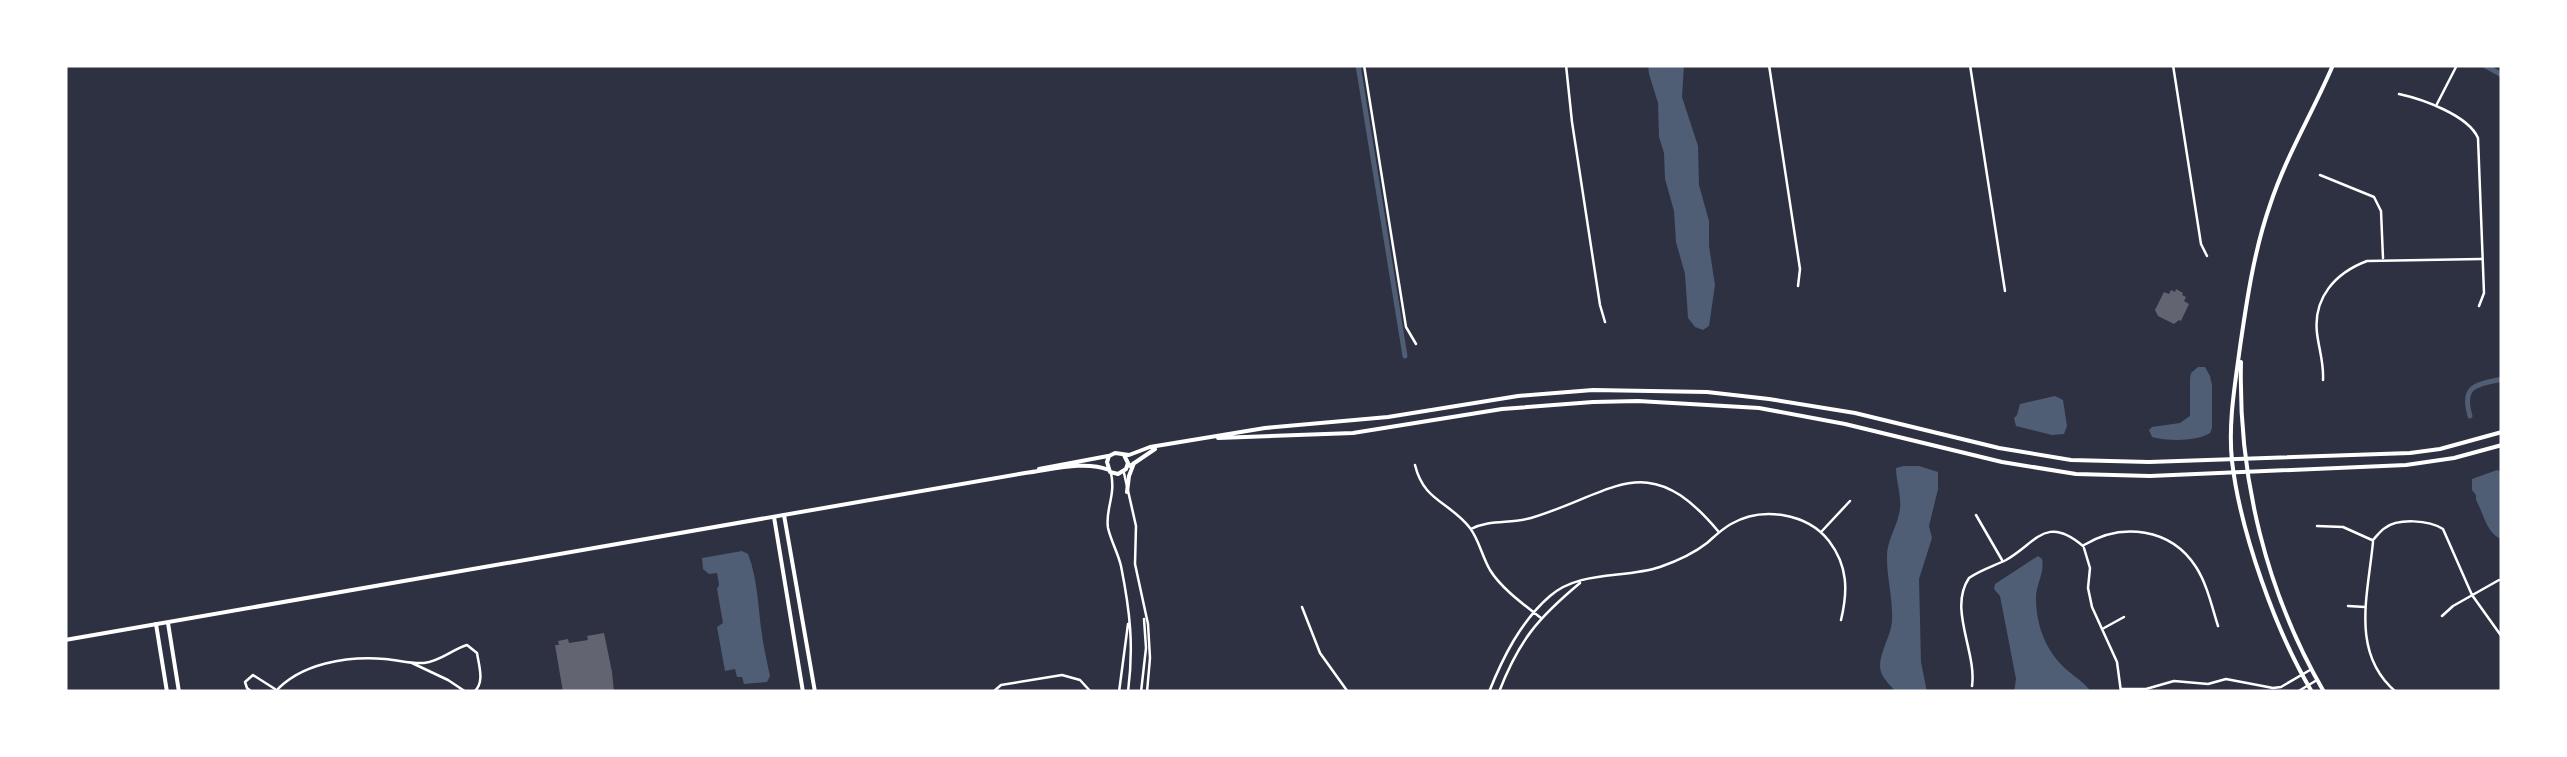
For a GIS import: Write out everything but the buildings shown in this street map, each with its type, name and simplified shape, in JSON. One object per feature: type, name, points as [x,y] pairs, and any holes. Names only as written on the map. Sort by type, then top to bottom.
[{"type":"main road","points":[[2312,692],[2277,618],[2252,550],[2232,459],[2232,398],[2251,274],[2270,205],[2332,65]]},
{"type":"main road","points":[[2241,340],[2244,459],[2263,548],[2287,614],[2324,692]]},
{"type":"main road","points":[[1024,473],[1060,463],[1264,428],[1388,416],[1532,394],[1593,390],[1707,392],[1768,399],[1855,413],[2036,456],[2112,462],[2410,453],[2502,432]]},
{"type":"main road","points":[[1706,404],[1707,392]]},
{"type":"main road","points":[[1213,438],[1353,432],[1502,410],[1638,401],[1759,408],[1845,424],[2002,462],[2114,476],[2406,465],[2454,458],[2502,444]]},
{"type":"main road","points":[[65,640],[1024,473],[1096,466],[1118,474],[1160,447]]},
{"type":"main road","points":[[1124,455],[1128,463],[1125,470]]},
{"type":"main road","points":[[1109,456],[1109,471]]},
{"type":"main road","points":[[1126,492],[1135,462]]},
{"type":"main road","points":[[784,515],[815,692]]},
{"type":"main road","points":[[774,517],[803,692]]},
{"type":"main road","points":[[168,622],[179,692]]},
{"type":"main road","points":[[156,624],[167,692]]},
{"type":"street","points":[[1364,65],[1406,327],[1416,344]]},
{"type":"street","points":[[1566,65],[1605,322]]},
{"type":"street","points":[[1768,65],[1800,269],[1798,286]]},
{"type":"street","points":[[1970,65],[2005,291]]},
{"type":"street","points":[[2173,65],[2201,244],[2207,256]]},
{"type":"street","points":[[2436,106],[2457,65]]},
{"type":"street","points":[[2399,94],[2436,106],[2470,125],[2478,138],[2484,293],[2479,306]]},
{"type":"street","points":[[2320,175],[2374,197],[2381,211],[2384,260]]},
{"type":"street","points":[[2323,380],[2316,319],[2329,286],[2352,267],[2366,261],[2483,259]]},
{"type":"street","points":[[1415,465],[1419,483],[1471,529],[1496,578],[1540,618]]},
{"type":"street","points":[[1125,470],[1126,492],[1136,526],[1135,564],[1144,614],[1144,692]]},
{"type":"street","points":[[1109,471],[1114,494],[1108,527],[1120,565],[1132,631],[1128,692]]},
{"type":"street","points":[[1471,529],[1488,521],[1520,521],[1610,486],[1646,482],[1676,491],[1690,500],[1719,532]]},
{"type":"street","points":[[1822,532],[1850,501]]},
{"type":"street","points":[[1976,515],[2002,562]]},
{"type":"street","points":[[1489,692],[1501,662],[1534,612],[1552,594],[1595,577],[1635,574],[1665,565],[1694,552],[1742,518],[1790,516],[1822,532],[1836,551],[1845,574],[1847,597],[1841,620]]},
{"type":"street","points":[[2396,692],[2379,676],[2370,658],[2365,628],[2373,540],[2387,526],[2428,522],[2442,528],[2472,595],[2502,636]]},
{"type":"street","points":[[2318,526],[2343,526],[2373,540]]},
{"type":"street","points":[[2083,546],[2110,533],[2136,530],[2174,544],[2199,570],[2218,626]]},
{"type":"street","points":[[1972,686],[1972,662],[1963,627],[1964,585],[1976,573],[2002,562],[2046,533],[2065,534],[2083,546],[2090,568],[2092,608],[2117,662],[2121,691],[2174,681],[2208,684],[2226,679],[2273,688],[2311,669]]},
{"type":"street","points":[[2442,616],[2499,580]]},
{"type":"street","points":[[1499,692],[1514,657],[1540,618],[1580,582]]},
{"type":"street","points":[[2348,606],[2366,608]]},
{"type":"street","points":[[1302,607],[1312,638],[1348,692]]},
{"type":"street","points":[[1120,692],[1128,617]]},
{"type":"street","points":[[2103,629],[2124,617]]},
{"type":"street","points":[[252,692],[245,682],[253,675],[275,691],[298,674],[336,662],[374,658],[410,663],[440,660],[463,646],[471,646],[477,653],[481,681],[474,692]]},
{"type":"street","points":[[410,663],[466,692]]},
{"type":"street","points":[[993,692],[1001,685],[1062,675],[1080,680],[1091,692]]},
{"type":"street","points":[[2297,692],[2318,680]]},
{"type":"street","points":[[1336,692],[1340,683]]},
{"type":"water","points":[[1648,65],[1684,65],[1682,97],[1698,146],[1699,185],[1709,221],[1715,285],[1709,326],[1703,330],[1688,318],[1685,274],[1659,137],[1658,103]]},
{"type":"water","points":[[2198,367],[2205,367],[2212,385],[2210,433],[2181,440],[2152,437],[2152,427],[2180,423],[2190,416],[2190,378]]},
{"type":"water","points":[[2055,396],[2063,400],[2067,426],[2064,434],[2016,426],[2014,418],[2020,404]]},
{"type":"water","points":[[1896,468],[1938,472],[1929,526],[1932,538],[1919,579],[1921,662],[1927,692],[1896,692],[1883,677],[1880,666],[1892,621],[1887,553],[1900,508]]},
{"type":"water","points":[[2497,470],[2502,472],[2502,539],[2489,528],[2472,490],[2472,479]]},
{"type":"water","points":[[742,551],[748,554],[754,574],[770,676],[767,682],[744,684],[735,669],[725,671],[717,627],[723,623],[717,573],[709,574],[703,569],[702,558]]},
{"type":"water","points":[[2038,556],[2043,564],[2036,593],[2040,628],[2053,655],[2091,692],[2014,692],[2016,679],[2000,596],[1994,589],[1995,584]]},
{"type":"waterway","points":[[1358,65],[1405,356]]},
{"type":"waterway","points":[[2484,65],[2502,75]]},
{"type":"waterway","points":[[2470,416],[2469,392],[2502,379]]}]
